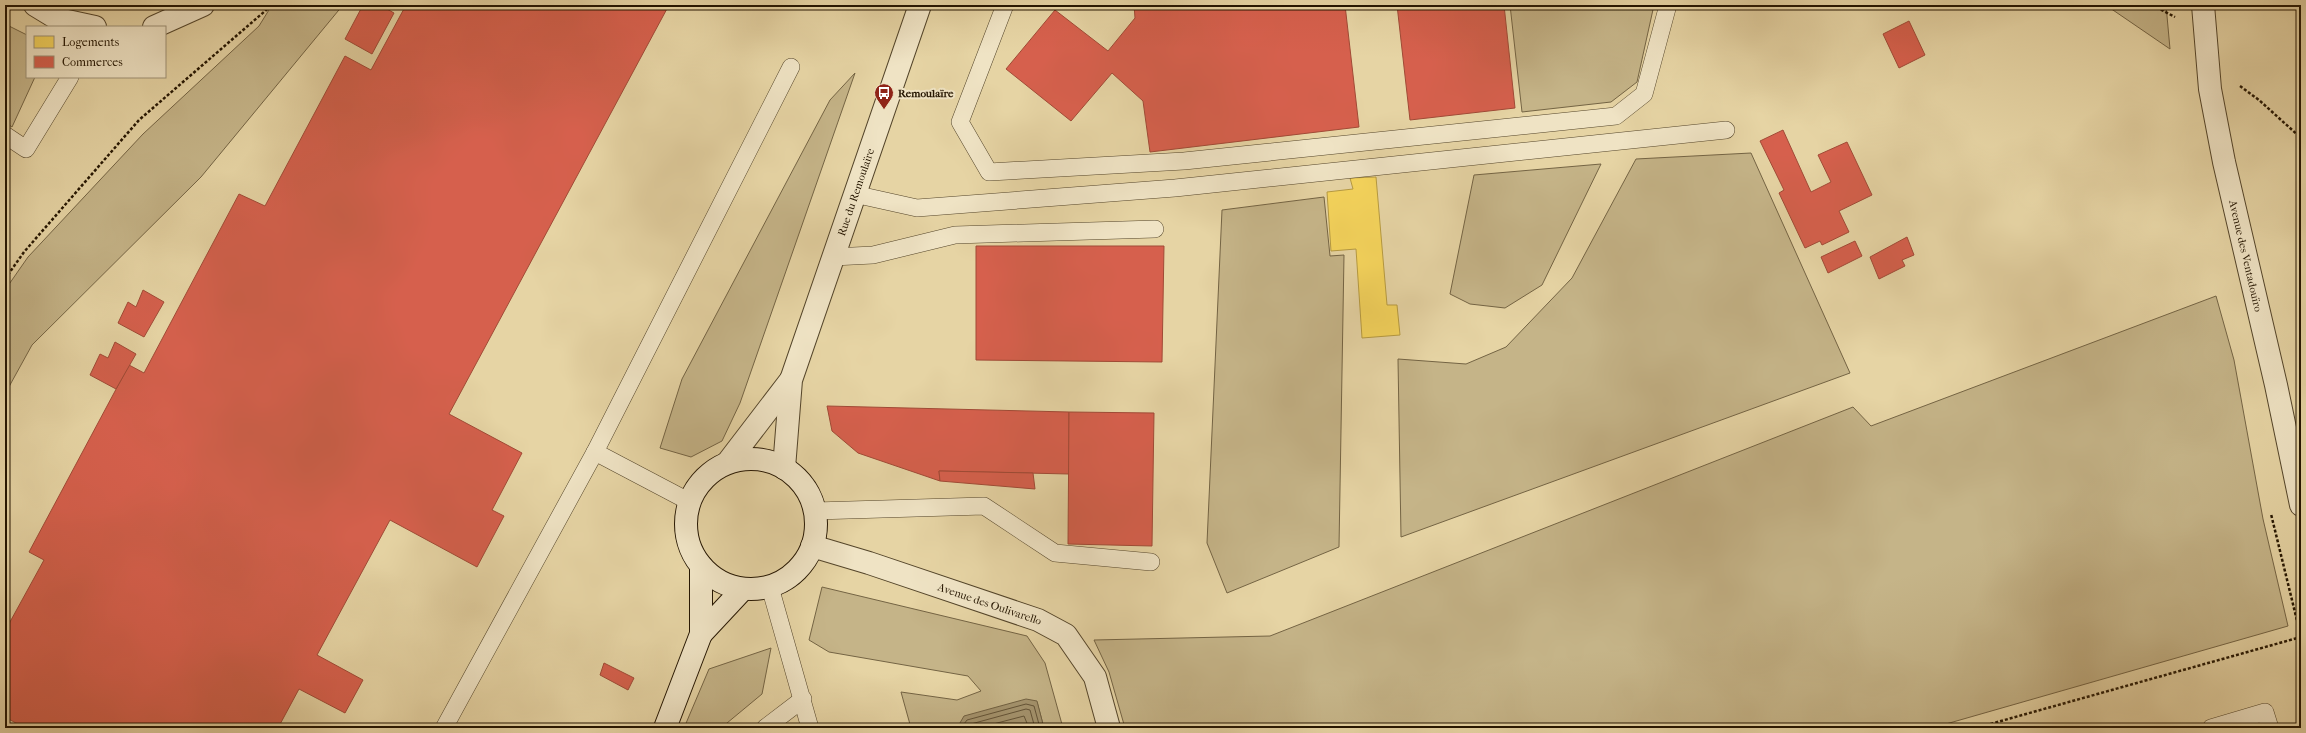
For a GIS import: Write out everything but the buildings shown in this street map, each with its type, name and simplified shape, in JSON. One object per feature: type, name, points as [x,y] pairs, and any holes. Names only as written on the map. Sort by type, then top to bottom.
[{"type":"street","points":[[35,5],[58,19],[89,26]]},
{"type":"street","points":[[156,26],[204,5]]},
{"type":"street","name":"Rue du Remoulaïre","points":[[784,468],[791,380],[920,5]]},
{"type":"street","name":"Avenue des Ventadouïro","points":[[2203,5],[2210,89],[2224,162],[2273,370],[2301,505]]},
{"type":"street","name":"Rue du Remoulaïre","points":[[728,462],[791,380]]},
{"type":"street","name":"Rue du Remoulaïre","points":[[757,458],[771,461],[784,468],[798,479],[805,489],[815,511],[816,523],[812,546],[802,564],[788,578],[770,587],[757,590],[743,589],[727,585],[713,577],[700,566],[690,548],[685,528],[690,502],[696,488],[710,472],[728,462],[757,458]]},
{"type":"street","name":"Avenue des Oulivarello","points":[[812,546],[869,563],[1038,620],[1066,635],[1095,677],[1109,728]]},
{"type":"street","name":"Rue du Remoulaïre","points":[[665,728],[701,634],[700,566]]},
{"type":"street","name":"Rue du Remoulaïre","points":[[701,634],[743,589]]},
{"type":"lane","points":[[1004,5],[960,122],[989,172],[1184,162],[1616,116],[1644,94],[1668,5]]},
{"type":"lane","points":[[444,728],[595,452],[791,67]]},
{"type":"lane","points":[[5,135],[26,149],[69,78]]},
{"type":"lane","points":[[854,194],[917,208],[1175,188],[1726,130]]},
{"type":"lane","points":[[833,257],[873,254],[955,235],[1155,229]]},
{"type":"lane","points":[[595,452],[690,502]]},
{"type":"lane","points":[[815,511],[984,506],[1055,553],[1151,562]]},
{"type":"lane","points":[[770,587],[810,728]]},
{"type":"lane","points":[[765,728],[803,699]]},
{"type":"lane","points":[[2211,728],[2265,712],[2270,728]]},
{"type":"path","points":[[5,279],[24,252],[138,120],[272,5]]},
{"type":"path","points":[[2152,5],[2177,18]]},
{"type":"path","points":[[2210,89],[2237,84],[2259,100],[2301,138]]},
{"type":"path","points":[[1976,728],[2301,637]]},
{"type":"shaded area","points":[[272,5],[343,5],[201,177],[32,345],[5,394],[5,290],[28,257],[143,134],[259,26]]},
{"type":"shaded area","points":[[1510,5],[1654,5],[1637,82],[1611,102],[1522,112]]},
{"type":"shaded area","points":[[2107,5],[2166,5],[2170,49],[2110,8]]},
{"type":"shaded area","points":[[5,24],[26,34],[26,78],[35,78],[12,127],[5,122]]},
{"type":"shaded area","points":[[855,73],[740,403],[722,441],[691,457],[660,448],[682,379],[830,100]]},
{"type":"shaded area","points":[[1751,153],[1850,373],[1401,537],[1398,359],[1466,364],[1506,347],[1572,278],[1636,159]]},
{"type":"shaded area","points":[[1601,164],[1542,285],[1505,308],[1470,304],[1450,294],[1474,175]]},
{"type":"shaded area","points":[[1324,197],[1330,256],[1344,255],[1339,547],[1227,593],[1207,543],[1222,210]]},
{"type":"shaded area","points":[[2216,296],[2234,360],[2263,519],[2288,626],[1932,728],[1125,728],[1109,672],[1094,640],[1270,636],[1853,407],[1871,426]]},
{"type":"shaded area","points":[[822,587],[1027,636],[1045,663],[1063,728],[1044,728],[1037,702],[957,728],[911,728],[901,692],[957,700],[981,691],[968,676],[829,652],[809,640]]},
{"type":"shaded area","points":[[771,648],[762,694],[721,728],[684,728],[709,669]]},
{"type":"water","points":[[1026,699],[1037,701],[1044,728],[957,728],[964,716]]},
{"type":"place","name":"Remoulaïre","points":[[884,110]]}]
